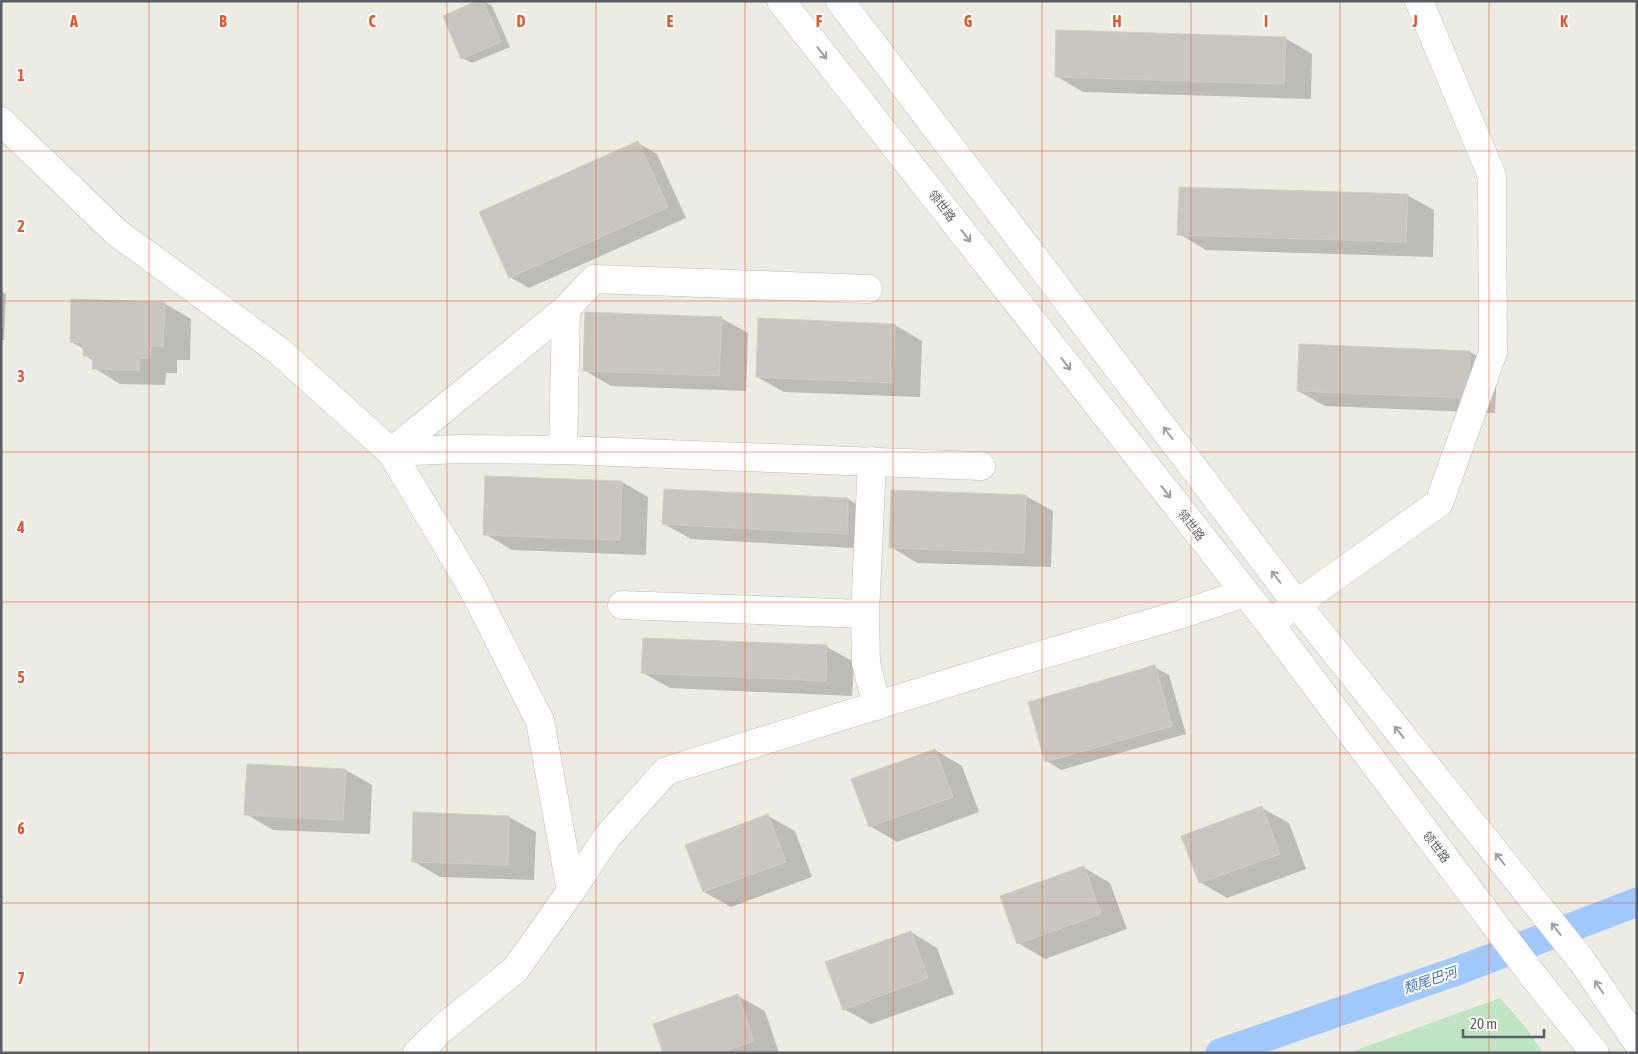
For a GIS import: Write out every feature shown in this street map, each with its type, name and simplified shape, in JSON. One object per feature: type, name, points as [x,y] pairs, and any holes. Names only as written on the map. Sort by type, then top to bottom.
[{"type":"street","name":"领世路","points":[[781,1],[1270,624],[1489,918],[1595,1053]]},
{"type":"street","points":[[840,1],[1296,603],[1582,961],[1637,1042]]},
{"type":"street","points":[[1270,624],[1296,603],[1438,503],[1493,352],[1492,176],[1419,1]]},
{"type":"street","points":[[1,121],[116,232],[279,350],[391,452],[473,590],[540,721],[571,892]]},
{"type":"street","points":[[391,452],[566,309],[594,279],[868,289]]},
{"type":"street","points":[[563,450],[566,309]]},
{"type":"street","points":[[391,452],[459,449],[563,450],[980,466]]},
{"type":"street","points":[[872,462],[865,614],[866,663],[877,706]]},
{"type":"street","points":[[417,1053],[443,1028],[516,970],[607,837],[666,771],[1000,667],[1182,614],[1245,593]]},
{"type":"street","points":[[622,604],[865,614]]},
{"type":"green space","points":[[1500,998],[1527,1029],[1542,1053],[1348,1053]]},
{"type":"building","points":[[477,1],[483,1],[501,42],[461,59],[443,16]]},
{"type":"building","points":[[1056,30],[1286,37],[1284,84],[1055,77]]},
{"type":"building","points":[[638,141],[668,207],[509,278],[479,212]]},
{"type":"building","points":[[1179,187],[1408,194],[1406,242],[1177,235]]},
{"type":"building","points":[[71,299],[165,302],[163,346],[151,345],[150,358],[139,358],[139,370],[92,369],[93,356],[83,356],[83,343],[70,342]]},
{"type":"building","points":[[585,312],[722,317],[719,376],[583,371]]},
{"type":"building","points":[[758,318],[895,324],[893,383],[756,377]]},
{"type":"building","points":[[1299,344],[1470,351],[1468,398],[1297,391]]},
{"type":"building","points":[[485,476],[622,481],[620,540],[483,535]]},
{"type":"building","points":[[664,489],[848,498],[847,534],[662,524]]},
{"type":"building","points":[[891,490],[1026,495],[1024,553],[889,548]]},
{"type":"building","points":[[643,638],[827,645],[826,681],[641,673]]},
{"type":"building","points":[[1155,665],[1172,726],[1045,762],[1028,702]]},
{"type":"building","points":[[935,749],[953,797],[869,827],[851,779]]},
{"type":"building","points":[[247,764],[346,769],[343,820],[244,815]]},
{"type":"building","points":[[1262,806],[1280,854],[1199,883],[1181,836]]},
{"type":"building","points":[[413,812],[509,816],[508,865],[412,862]]},
{"type":"building","points":[[768,814],[786,862],[703,892],[685,845]]},
{"type":"building","points":[[1084,866],[1101,914],[1017,944],[1000,896]]},
{"type":"building","points":[[911,931],[928,978],[843,1010],[825,962]]},
{"type":"building","points":[[738,994],[754,1041],[720,1053],[663,1053],[653,1024]]},
{"type":"waterway","name":"颓尾巴河","points":[[1220,1053],[1457,971],[1637,902]]}]
